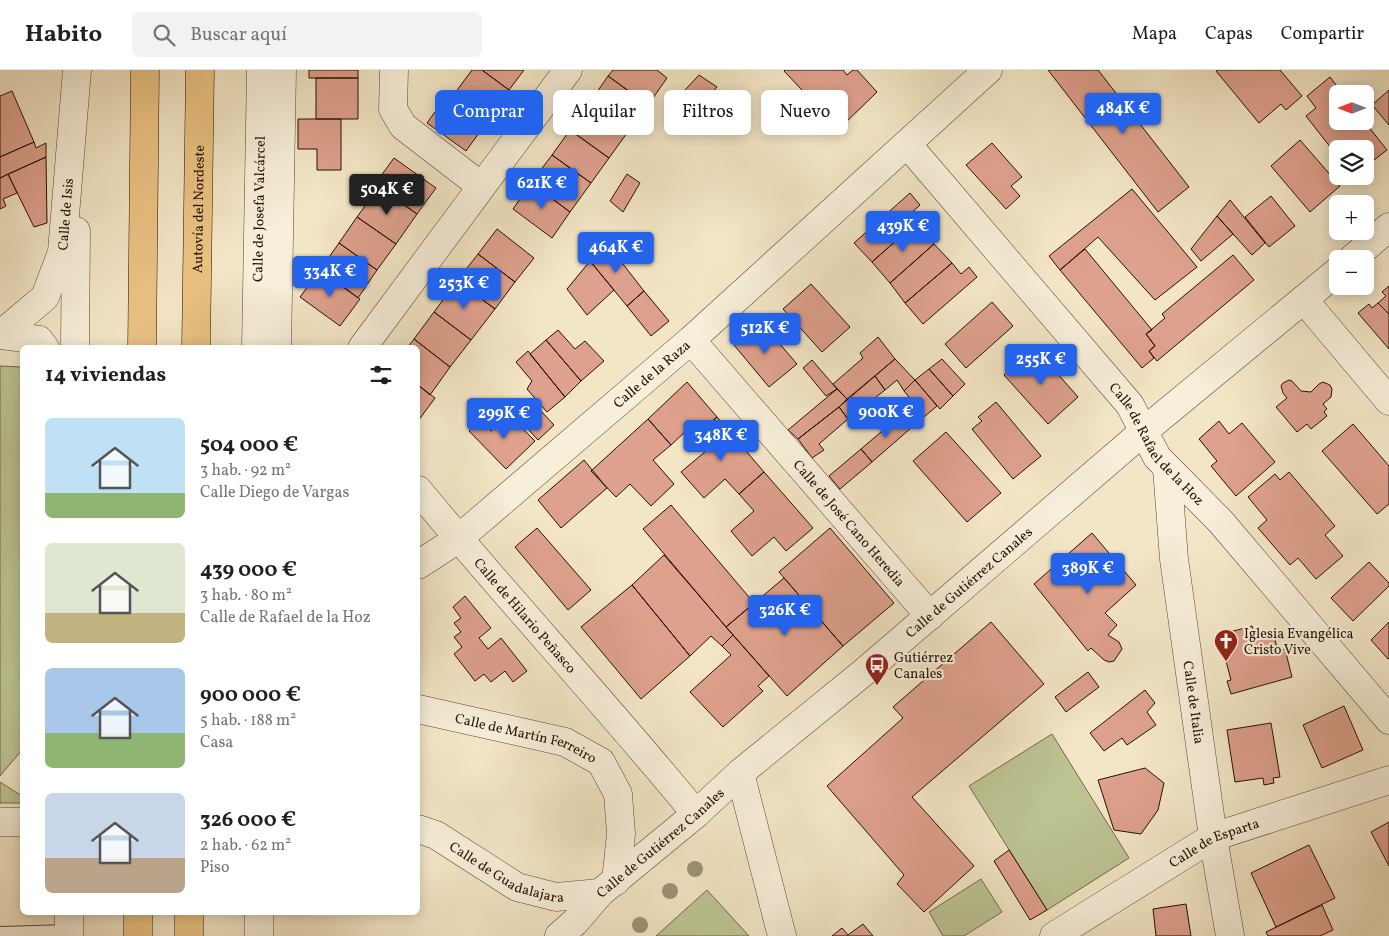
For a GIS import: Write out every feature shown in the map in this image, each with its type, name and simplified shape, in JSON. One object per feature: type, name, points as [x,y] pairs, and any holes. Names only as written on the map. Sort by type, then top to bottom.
[{"type":"highway","points":[[142,345],[145,70]]},
{"type":"highway","name":"Autovía del Nordeste","points":[[196,345],[200,70]]},
{"type":"highway","points":[[138,915],[138,936]]},
{"type":"highway","points":[[189,915],[189,936]]},
{"type":"street","name":"Calle de Isis","points":[[0,335],[45,297],[62,252],[78,70]]},
{"type":"street","points":[[75,345],[78,70]]},
{"type":"street","name":"Calle de Josefa Valcárcel","points":[[261,70],[256,307],[276,344]]},
{"type":"street","name":"Calle de Josefa Valcárcel","points":[[276,344],[282,70]]},
{"type":"street","points":[[394,70],[394,109],[403,126],[481,186]]},
{"type":"street","points":[[364,345],[568,70]]},
{"type":"street","name":"Calle de la Raza","points":[[420,564],[458,539],[691,340],[988,70]]},
{"type":"street","name":"Calle de Rafael de la Hoz","points":[[907,144],[1130,405],[1157,456],[1167,468],[1221,522],[1389,720]]},
{"type":"street","points":[[1362,250],[1389,227]]},
{"type":"street","name":"Calle de Gutiérrez Canales","points":[[559,936],[608,887],[696,814],[740,773],[930,616],[1144,431],[1329,279]]},
{"type":"street","points":[[1304,300],[1389,401]]},
{"type":"street","name":"Calle de Isis","points":[[0,335],[39,340],[43,345]]},
{"type":"street","name":"Calle de José Cano Heredia","points":[[691,340],[930,616]]},
{"type":"street","name":"Calle de Italia","points":[[1167,468],[1174,559],[1213,837],[1230,936]]},
{"type":"street","name":"Calle de Hilario Peñasco","points":[[420,492],[458,539],[634,739],[696,814]]},
{"type":"street","name":"Calle de Martín Ferreiro","points":[[420,709],[565,742],[601,762],[618,794],[621,834],[608,887]]},
{"type":"street","points":[[740,773],[782,936]]},
{"type":"street","name":"Calle de Esparta","points":[[1054,936],[1213,837],[1389,780]]},
{"type":"street","points":[[0,822],[20,822]]},
{"type":"street","name":"Calle de Guadalajara","points":[[420,830],[436,835],[517,887],[556,897],[608,887]]},
{"type":"street","points":[[259,915],[259,936]]},
{"type":"lane","points":[[0,935],[69,927]]},
{"type":"green space","points":[[0,366],[20,367],[20,752],[0,776]]},
{"type":"green space","points":[[1052,734],[1129,858],[1047,910],[969,786]]},
{"type":"green space","points":[[0,782],[20,795],[20,803],[0,803]]},
{"type":"green space","points":[[981,879],[1002,912],[964,936],[943,936],[929,912]]},
{"type":"green space","points":[[707,890],[749,936],[656,936]]},
{"type":"building","points":[[309,70],[358,70],[358,78],[309,78]]},
{"type":"building","points":[[472,70],[482,70],[509,90],[457,90]]},
{"type":"building","points":[[482,70],[524,70],[509,90]]},
{"type":"building","points":[[613,70],[657,70],[667,78],[654,96],[654,90],[627,90],[608,76]]},
{"type":"building","points":[[843,70],[847,75],[853,70],[857,70],[877,92],[848,120],[848,90],[802,90],[784,71]]},
{"type":"building","points":[[1048,70],[1098,70],[1189,187],[1158,212]]},
{"type":"building","points":[[1280,70],[1302,96],[1286,110],[1281,104],[1259,123],[1216,71]]},
{"type":"building","points":[[699,75],[717,87],[714,90],[685,90]]},
{"type":"building","points":[[608,76],[627,90],[598,90]]},
{"type":"building","points":[[1330,77],[1336,85],[1329,85],[1329,130],[1371,130],[1387,150],[1374,160],[1374,140],[1329,140],[1329,145],[1306,116],[1316,108],[1307,96]]},
{"type":"building","points":[[316,78],[358,78],[358,119],[316,119]]},
{"type":"building","points":[[1389,90],[1389,125],[1374,107],[1374,103]]},
{"type":"building","points":[[12,91],[34,142],[0,157],[0,96]]},
{"type":"building","points":[[435,112],[435,129],[427,123]]},
{"type":"building","points":[[298,119],[341,119],[341,170],[317,170],[317,149],[298,149]]},
{"type":"building","points":[[444,135],[478,135],[466,151]]},
{"type":"building","points":[[566,135],[577,135],[609,158],[591,183],[552,155]]},
{"type":"building","points":[[577,135],[626,135],[609,158]]},
{"type":"building","points":[[1300,140],[1329,173],[1329,185],[1340,186],[1310,212],[1271,166]]},
{"type":"building","points":[[34,142],[36,148],[46,143],[46,157],[0,178],[0,157]]},
{"type":"building","points":[[992,143],[1022,177],[1011,186],[1020,196],[1006,209],[966,165]]},
{"type":"building","points":[[552,155],[591,183],[570,212],[531,183]]},
{"type":"building","points":[[46,157],[47,223],[34,227],[8,174]]},
{"type":"building","points":[[394,158],[436,188],[417,214],[375,184]]},
{"type":"building","points":[[8,174],[17,193],[3,199],[6,206],[0,209],[0,178]]},
{"type":"building","points":[[627,174],[640,183],[623,212],[610,201]]},
{"type":"building","points":[[531,183],[570,212],[552,238],[513,209]]},
{"type":"building","points":[[379,187],[417,214],[396,244],[357,217]]},
{"type":"building","points":[[1132,189],[1197,267],[1155,300],[1098,237],[1060,270],[1049,256]]},
{"type":"building","points":[[910,193],[920,205],[909,215],[916,223],[872,262],[854,243]]},
{"type":"building","points":[[1271,196],[1295,226],[1269,247],[1245,217]]},
{"type":"building","points":[[1230,200],[1265,243],[1252,255],[1217,216]]},
{"type":"building","points":[[1217,216],[1233,234],[1201,261],[1191,249]]},
{"type":"building","points":[[357,217],[396,244],[377,270],[339,243]]},
{"type":"building","points":[[916,223],[934,244],[890,283],[872,262]]},
{"type":"building","points":[[497,229],[534,258],[515,282],[478,254]]},
{"type":"building","points":[[605,241],[644,291],[627,306],[590,261]]},
{"type":"building","points":[[339,243],[377,270],[358,298],[320,270]]},
{"type":"building","points":[[934,244],[952,263],[905,303],[890,283]]},
{"type":"building","points":[[1085,249],[1152,330],[1146,334],[1155,346],[1149,351],[1154,358],[1142,368],[1060,270]]},
{"type":"building","points":[[478,254],[515,282],[495,309],[457,281]]},
{"type":"building","points":[[1233,255],[1254,280],[1157,361],[1149,351],[1155,346],[1146,334],[1165,318],[1162,314]]},
{"type":"building","points":[[590,261],[614,290],[587,315],[567,289]]},
{"type":"building","points":[[952,263],[961,274],[969,267],[977,277],[923,324],[905,303]]},
{"type":"building","points":[[320,270],[360,299],[340,326],[300,297]]},
{"type":"building","points":[[457,281],[495,309],[471,340],[434,312]]},
{"type":"building","points":[[811,284],[850,327],[822,352],[783,309]]},
{"type":"building","points":[[1389,286],[1389,314],[1378,303],[1386,296],[1382,292]]},
{"type":"building","points":[[644,291],[669,321],[651,336],[627,306]]},
{"type":"building","points":[[992,302],[1013,326],[966,368],[945,344]]},
{"type":"building","points":[[1378,303],[1389,314],[1389,349],[1358,313],[1369,304],[1372,308]]},
{"type":"building","points":[[434,312],[471,340],[450,367],[414,339]]},
{"type":"building","points":[[761,322],[797,364],[769,387],[734,345]]},
{"type":"building","points":[[558,330],[575,349],[585,341],[604,361],[581,381],[546,340]]},
{"type":"building","points":[[878,337],[895,359],[847,399],[833,384],[863,358],[860,353]]},
{"type":"building","points":[[414,339],[450,367],[430,395],[420,387],[420,345],[409,345]]},
{"type":"building","points":[[546,340],[581,381],[565,397],[530,354]]},
{"type":"building","points":[[1035,348],[1078,397],[1048,424],[1004,375]]},
{"type":"building","points":[[528,351],[565,397],[547,412],[527,389],[532,381],[516,362]]},
{"type":"building","points":[[895,359],[915,380],[904,391],[897,380],[885,390],[875,376]]},
{"type":"building","points":[[942,359],[965,384],[953,396],[929,369]]},
{"type":"building","points":[[812,360],[837,389],[826,396],[803,368]]},
{"type":"building","points":[[929,369],[953,396],[940,409],[915,380]]},
{"type":"building","points":[[875,376],[885,390],[848,419],[839,407]]},
{"type":"building","points":[[915,380],[937,406],[911,428],[901,415],[914,403],[904,391]]},
{"type":"building","points":[[1289,380],[1301,391],[1311,392],[1323,382],[1330,385],[1332,389],[1331,397],[1323,404],[1327,409],[1324,412],[1327,416],[1311,429],[1307,424],[1297,432],[1276,407],[1287,398],[1281,386]]},
{"type":"building","points":[[687,382],[717,417],[694,437],[687,430],[671,445],[648,419]]},
{"type":"building","points":[[420,387],[435,398],[420,418]]},
{"type":"building","points":[[837,389],[847,399],[839,407],[798,439],[788,430]]},
{"type":"building","points":[[518,399],[533,415],[539,409],[554,425],[538,440],[509,408]]},
{"type":"building","points":[[996,402],[1041,456],[1013,479],[972,429],[982,421],[978,417]]},
{"type":"building","points":[[839,407],[848,419],[819,444],[824,450],[812,458],[798,439]]},
{"type":"building","points":[[508,414],[535,441],[506,469],[469,431],[481,420],[491,431]]},
{"type":"building","points":[[901,415],[911,428],[872,462],[861,449]]},
{"type":"building","points":[[717,417],[764,472],[739,494],[725,479],[704,498],[681,472],[706,451],[694,437]]},
{"type":"building","points":[[648,419],[671,445],[653,460],[674,484],[651,506],[630,484],[616,497],[591,471]]},
{"type":"building","points":[[1219,421],[1229,434],[1242,423],[1275,462],[1236,496],[1211,466],[1217,461],[1199,439]]},
{"type":"building","points":[[1353,424],[1389,466],[1389,504],[1377,514],[1322,451]]},
{"type":"building","points":[[946,432],[1001,493],[967,522],[913,461]]},
{"type":"building","points":[[861,449],[872,462],[840,489],[829,476]]},
{"type":"building","points":[[584,460],[607,488],[561,528],[538,500]]},
{"type":"building","points":[[764,472],[813,528],[786,551],[774,537],[752,556],[731,531],[754,511],[739,494]]},
{"type":"building","points":[[1289,472],[1335,526],[1325,535],[1343,556],[1316,579],[1298,558],[1290,565],[1258,528],[1267,520],[1248,497],[1275,474],[1280,480]]},
{"type":"building","points":[[671,505],[754,603],[726,627],[643,529]]},
{"type":"building","points":[[537,528],[591,590],[568,610],[515,547]]},
{"type":"building","points":[[830,528],[894,603],[843,646],[779,572]]},
{"type":"building","points":[[1092,533],[1136,585],[1105,613],[1117,625],[1108,635],[1119,642],[1122,649],[1114,661],[1109,662],[1091,648],[1088,651],[1034,584]]},
{"type":"building","points":[[664,555],[733,635],[722,646],[711,636],[690,656],[632,585]]},
{"type":"building","points":[[1369,562],[1389,583],[1389,586],[1353,621],[1331,598]]},
{"type":"building","points":[[784,578],[843,646],[787,696],[726,627]]},
{"type":"building","points":[[632,585],[690,656],[641,699],[581,627]]},
{"type":"building","points":[[465,596],[491,628],[479,638],[488,649],[501,638],[527,671],[513,682],[505,671],[491,682],[484,674],[475,681],[454,654],[462,647],[454,637],[461,632],[454,623],[461,618],[453,607]]},
{"type":"building","points":[[991,622],[1044,684],[912,797],[974,866],[924,912],[897,884],[904,875],[827,786],[903,718],[893,707]]},
{"type":"building","points":[[1389,622],[1389,658],[1388,659],[1371,640]]},
{"type":"building","points":[[1252,626],[1255,634],[1265,631],[1274,636],[1278,651],[1285,649],[1292,677],[1231,694],[1227,681],[1231,680],[1219,635]]},
{"type":"building","points":[[733,635],[769,676],[758,686],[763,691],[723,727],[690,692],[731,655],[722,646]]},
{"type":"building","points":[[1088,672],[1099,687],[1066,712],[1055,697]]},
{"type":"building","points":[[1145,690],[1155,703],[1147,712],[1156,725],[1127,745],[1122,738],[1104,751],[1090,733]]},
{"type":"building","points":[[1344,706],[1363,750],[1322,768],[1303,725]]},
{"type":"building","points":[[1271,723],[1280,777],[1273,778],[1274,783],[1264,785],[1263,778],[1235,782],[1227,730]]},
{"type":"building","points":[[1145,768],[1164,783],[1158,810],[1141,834],[1114,830],[1098,780]]},
{"type":"building","points":[[1389,822],[1389,866],[1371,832]]},
{"type":"building","points":[[1309,845],[1335,898],[1276,927],[1251,873]]},
{"type":"building","points":[[1009,850],[1047,910],[1030,920],[994,861]]},
{"type":"building","points":[[1186,904],[1191,936],[1156,936],[1153,909]]},
{"type":"building","points":[[1322,905],[1333,930],[1320,936],[1268,936],[1266,932]]},
{"type":"building","points":[[863,924],[873,936],[832,936],[842,928],[848,935]]},
{"type":"place","name":"Iglesia Evangélica Cristo Vive","points":[[1226,662]]},
{"type":"place","name":"Gutiérrez Canales","points":[[877,686]]}]
